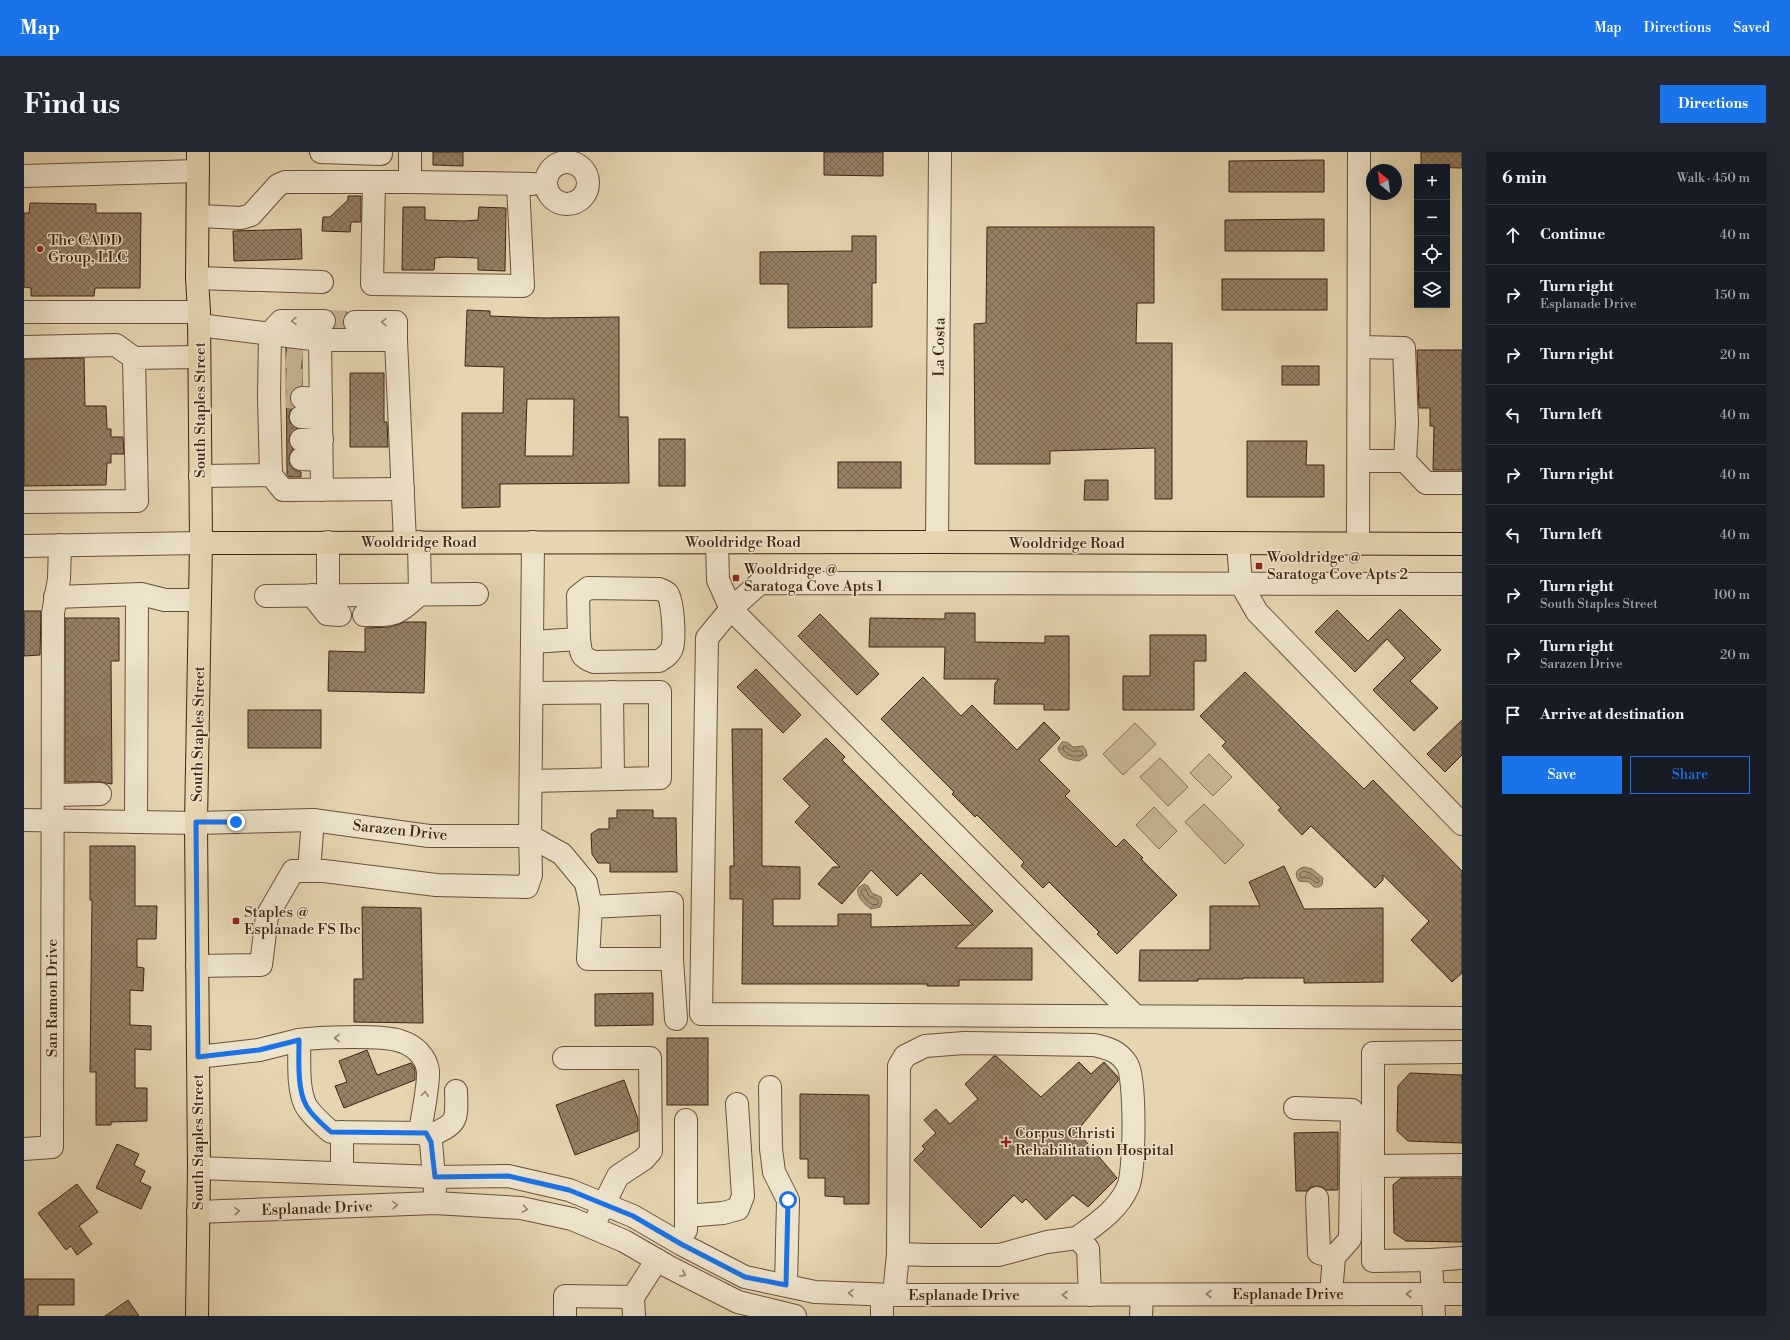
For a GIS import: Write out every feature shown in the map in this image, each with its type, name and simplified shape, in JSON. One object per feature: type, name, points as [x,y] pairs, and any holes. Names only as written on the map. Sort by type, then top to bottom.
[{"type":"main road","name":"South Staples Street","points":[[197,1316],[199,1168],[196,822],[201,543],[199,318],[197,278],[199,216],[198,162]]},
{"type":"main road","name":"Wooldridge Road","points":[[201,543],[937,542],[1462,544]]},
{"type":"street","points":[[320,152],[381,154]]},
{"type":"street","points":[[410,152],[410,182]]},
{"type":"street","name":"La Costa","points":[[937,542],[940,152]]},
{"type":"street","points":[[1358,544],[1359,153]]},
{"type":"street","points":[[24,176],[198,162]]},
{"type":"street","points":[[199,216],[241,218],[251,215],[278,186],[285,182],[518,184],[548,169]]},
{"type":"street","points":[[374,182],[372,284],[523,286],[518,184]]},
{"type":"street","points":[[197,278],[322,282]]},
{"type":"street","points":[[24,312],[199,318],[270,333]]},
{"type":"street","points":[[355,322],[396,322],[403,489],[420,594]]},
{"type":"street","points":[[270,333],[296,405],[322,490]]},
{"type":"street","points":[[270,333],[296,405],[283,490],[403,489]]},
{"type":"street","points":[[200,476],[296,405],[396,340]]},
{"type":"street","points":[[24,347],[116,345],[134,358],[199,357]]},
{"type":"street","points":[[1359,347],[1404,348],[1407,423],[1405,462]]},
{"type":"street","points":[[24,502],[137,501],[134,358]]},
{"type":"street","points":[[1358,461],[1405,462],[1426,483],[1462,483]]},
{"type":"street","points":[[328,542],[320,595],[327,614],[340,615]]},
{"type":"street","points":[[197,966],[261,965],[267,916],[293,871],[324,871],[436,885],[527,887],[530,875],[533,542]]},
{"type":"street","points":[[717,542],[718,580],[731,608],[1135,1016]]},
{"type":"street","name":"Wooldridge Road","points":[[25,551],[60,545],[201,543]]},
{"type":"street","points":[[1238,543],[1241,584],[1257,612],[1462,824]]},
{"type":"street","points":[[52,821],[53,613],[59,579],[60,545]]},
{"type":"street","points":[[1462,584],[760,583],[731,608],[707,638],[701,1014],[1462,1018]]},
{"type":"street","points":[[588,588],[659,589],[667,592],[671,598],[673,636],[672,647],[667,656],[659,661],[594,662],[585,659],[581,654],[579,639],[578,596],[588,588]]},
{"type":"street","points":[[55,598],[137,594],[165,600],[200,600]]},
{"type":"street","points":[[136,822],[137,594]]},
{"type":"street","points":[[364,616],[391,615],[403,609],[420,594]]},
{"type":"street","points":[[266,596],[477,594]]},
{"type":"street","points":[[532,642],[579,639]]},
{"type":"street","points":[[531,781],[660,778],[660,692],[532,692]]},
{"type":"street","points":[[612,692],[613,779]]},
{"type":"street","points":[[53,795],[100,794]]},
{"type":"street","name":"Sarazen Drive","points":[[24,820],[196,822],[313,820],[429,836],[530,836]]},
{"type":"street","points":[[309,871],[313,820]]},
{"type":"street","name":"San Ramon Drive","points":[[24,1149],[52,1147],[52,821]]},
{"type":"street","points":[[530,836],[562,854],[586,882],[591,907],[588,959],[672,959]]},
{"type":"street","points":[[591,907],[672,903],[672,959],[676,1019]]},
{"type":"street","points":[[198,1057],[259,1050],[311,1038],[380,1038],[400,1041],[418,1050],[428,1071],[424,1134],[431,1142],[435,1177],[435,1203]]},
{"type":"street","points":[[299,1040],[301,1085],[305,1104],[320,1122],[331,1132],[424,1134],[446,1129],[454,1122],[457,1116],[456,1091]]},
{"type":"street","points":[[886,1302],[898,1254],[899,1066],[906,1056],[926,1046],[964,1043],[1094,1045],[1110,1049],[1120,1054],[1128,1065],[1131,1076],[1131,1172],[1128,1187],[1119,1202],[1109,1214],[1077,1238],[1048,1242],[999,1255],[928,1256],[898,1254]]},
{"type":"street","points":[[1462,1052],[1373,1053],[1373,1261],[1462,1258]]},
{"type":"street","points":[[564,1058],[650,1058],[651,1151],[644,1159],[618,1176],[592,1228]]},
{"type":"street","points":[[770,1087],[771,1149],[774,1172],[788,1200],[786,1285]]},
{"type":"street","points":[[686,1216],[723,1213],[738,1210],[743,1196],[737,1104]]},
{"type":"street","points":[[1295,1108],[1352,1110],[1350,1240],[1334,1257],[1331,1294]]},
{"type":"street","points":[[686,1120],[686,1247]]},
{"type":"street","points":[[342,1132],[342,1173]]},
{"type":"street","points":[[1373,1166],[1462,1165]]},
{"type":"street","name":"Esplanade Drive","points":[[199,1168],[435,1177],[508,1176],[569,1190],[633,1216],[686,1247],[745,1277],[815,1292],[886,1302],[1090,1294],[1462,1294]]},
{"type":"street","points":[[1317,1198],[1319,1252],[1334,1257]]},
{"type":"street","name":"Esplanade Drive","points":[[198,1212],[435,1203],[521,1208],[572,1219],[624,1241],[738,1302],[771,1313],[795,1316]]},
{"type":"street","points":[[1077,1238],[1088,1248],[1090,1294]]},
{"type":"street","points":[[564,1316],[565,1296],[633,1307],[657,1260]]},
{"type":"street","points":[[1430,1260],[1434,1294],[1434,1316]]},
{"type":"street","points":[[1141,1316],[1142,1295]]},
{"type":"shaded area","points":[[1135,723],[1156,744],[1123,775],[1103,754]]},
{"type":"shaded area","points":[[1209,754],[1232,777],[1213,796],[1190,773]]},
{"type":"shaded area","points":[[1160,758],[1188,787],[1168,806],[1140,777]]},
{"type":"shaded area","points":[[1204,804],[1244,845],[1225,864],[1185,822]]},
{"type":"shaded area","points":[[1154,807],[1177,831],[1159,849],[1136,825]]},
{"type":"water","points":[[1062,742],[1067,742],[1073,747],[1083,746],[1086,750],[1087,756],[1079,761],[1066,758],[1061,754],[1058,748]]},
{"type":"water","points":[[1304,867],[1312,869],[1323,878],[1322,885],[1319,887],[1314,887],[1309,882],[1299,881],[1296,874],[1299,869]]},
{"type":"water","points":[[864,884],[868,886],[872,893],[881,897],[882,902],[880,907],[871,909],[861,900],[858,894],[858,888]]},
{"type":"building","points":[[433,152],[463,152],[463,166],[433,165]]},
{"type":"building","points":[[824,152],[883,152],[883,176],[824,175]]},
{"type":"building","points":[[1421,152],[1462,152],[1462,168],[1450,168],[1450,164],[1421,164]]},
{"type":"building","points":[[1324,160],[1324,192],[1229,192],[1229,161]]},
{"type":"building","points":[[348,196],[361,196],[361,222],[351,222],[350,232],[322,231],[323,217],[330,217],[348,200]]},
{"type":"building","points":[[30,203],[96,204],[96,213],[141,213],[140,288],[95,288],[94,296],[31,296],[31,288],[24,287],[24,213],[29,213]]},
{"type":"building","points":[[403,207],[425,207],[425,220],[465,221],[478,220],[479,207],[506,208],[505,271],[478,270],[478,258],[446,257],[435,258],[434,270],[402,270]]},
{"type":"building","points":[[1324,219],[1324,251],[1225,251],[1225,220]]},
{"type":"building","points":[[987,227],[1154,227],[1154,303],[1137,303],[1136,343],[1172,343],[1172,499],[1155,499],[1155,448],[1050,451],[1050,464],[975,464],[974,324],[986,323]]},
{"type":"building","points":[[301,229],[302,259],[234,261],[233,231]]},
{"type":"building","points":[[852,236],[876,236],[876,283],[872,283],[872,327],[788,328],[788,284],[760,284],[760,252],[852,251]]},
{"type":"building","points":[[1222,279],[1327,279],[1327,310],[1222,310]]},
{"type":"building","points":[[467,310],[490,311],[490,316],[544,318],[619,317],[619,417],[628,417],[629,483],[500,484],[500,507],[462,508],[462,413],[503,413],[504,367],[465,366]],"holes":[[[527,399],[574,399],[573,456],[525,456]]]},
{"type":"building","points":[[332,312],[347,312],[344,316],[344,328],[335,328],[336,321]]},
{"type":"building","points":[[286,348],[302,350],[302,386],[296,387],[291,392],[291,403],[294,407],[290,411],[289,417],[290,423],[297,428],[290,435],[289,441],[293,450],[290,453],[290,464],[294,469],[301,472],[301,477],[289,477],[287,474]]},
{"type":"building","points":[[1417,350],[1462,350],[1462,470],[1433,470],[1434,426],[1430,426],[1430,408],[1419,408]]},
{"type":"building","points":[[84,358],[85,406],[106,406],[107,429],[111,429],[111,437],[123,437],[124,454],[111,454],[111,463],[107,463],[106,485],[24,486],[24,359]]},
{"type":"building","points":[[1282,366],[1319,366],[1319,385],[1282,385]]},
{"type":"building","points":[[350,373],[384,373],[384,422],[387,422],[388,447],[350,447]]},
{"type":"building","points":[[659,439],[685,439],[685,486],[659,486]]},
{"type":"building","points":[[1247,441],[1307,441],[1306,465],[1324,465],[1324,497],[1247,497]]},
{"type":"building","points":[[838,462],[901,462],[901,488],[838,488]]},
{"type":"building","points":[[1085,480],[1108,480],[1108,500],[1084,500]]},
{"type":"building","points":[[1400,609],[1441,650],[1410,681],[1438,708],[1414,731],[1373,690],[1405,658],[1387,639],[1355,672],[1315,632],[1337,610],[1368,641]]},
{"type":"building","points":[[24,611],[41,611],[40,655],[24,656]]},
{"type":"building","points":[[945,613],[975,613],[975,642],[1045,643],[1045,636],[1069,636],[1069,710],[1044,710],[1044,704],[994,704],[995,683],[999,679],[944,679],[945,647],[869,647],[870,618],[945,619]]},
{"type":"building","points":[[820,614],[879,674],[857,695],[798,636]]},
{"type":"building","points":[[65,618],[119,618],[119,661],[111,661],[112,784],[100,782],[65,782]]},
{"type":"building","points":[[405,622],[426,622],[424,693],[328,691],[329,651],[365,652],[365,628],[390,627]]},
{"type":"building","points":[[1150,635],[1206,635],[1206,661],[1194,661],[1194,710],[1123,710],[1123,676],[1150,676]]},
{"type":"building","points":[[756,669],[801,715],[783,733],[737,687]]},
{"type":"building","points":[[1245,672],[1364,789],[1373,780],[1462,871],[1462,973],[1452,982],[1411,940],[1429,921],[1383,875],[1383,880],[1375,888],[1311,826],[1302,835],[1278,810],[1281,808],[1222,746],[1226,742],[1200,716]]},
{"type":"building","points":[[923,677],[961,716],[972,705],[1017,750],[1044,722],[1060,738],[1039,760],[1070,791],[1065,796],[1116,847],[1124,839],[1143,858],[1141,859],[1177,895],[1117,954],[1097,934],[1099,932],[1049,882],[1043,888],[1021,866],[1024,862],[977,815],[975,817],[952,794],[954,792],[881,719]]},
{"type":"building","points":[[248,710],[321,710],[321,748],[248,748]]},
{"type":"building","points":[[1462,720],[1462,755],[1445,772],[1427,754]]},
{"type":"building","points":[[732,729],[762,729],[762,866],[800,867],[800,899],[773,899],[773,926],[838,926],[838,914],[871,914],[871,927],[973,925],[921,873],[897,896],[871,870],[842,904],[818,884],[833,867],[840,867],[795,822],[810,806],[783,779],[826,738],[845,757],[842,760],[993,911],[955,948],[1032,948],[1032,980],[959,980],[959,986],[927,986],[927,984],[742,984],[743,899],[730,899],[730,866],[734,866]]},
{"type":"building","points":[[617,810],[653,810],[653,818],[676,818],[677,872],[610,872],[610,863],[598,863],[592,854],[591,834],[598,829],[609,829],[609,818],[617,818]]},
{"type":"building","points":[[90,846],[135,846],[135,906],[157,906],[156,939],[137,939],[137,967],[144,968],[143,991],[130,990],[130,1025],[151,1026],[151,1050],[135,1049],[135,1088],[147,1088],[147,1121],[111,1122],[111,1125],[96,1125],[96,1072],[90,1072],[92,900],[90,900]]},
{"type":"building","points":[[1284,866],[1304,909],[1383,908],[1383,982],[1304,983],[1304,978],[1139,981],[1140,950],[1210,950],[1210,906],[1260,906],[1249,882]]},
{"type":"building","points":[[362,907],[421,908],[423,1023],[354,1022],[354,979],[363,979]]},
{"type":"building","points":[[653,993],[653,1025],[595,1026],[595,994]]},
{"type":"building","points":[[667,1038],[708,1038],[708,1105],[667,1105]]},
{"type":"building","points":[[367,1050],[377,1075],[411,1063],[415,1069],[415,1080],[344,1108],[335,1086],[347,1082],[339,1061]]},
{"type":"building","name":"Corpus Christi Rehabilitation Hospital","points":[[994,1056],[996,1056],[1041,1097],[1079,1062],[1091,1074],[1104,1062],[1118,1077],[1118,1081],[1077,1131],[1117,1178],[1088,1207],[1073,1195],[1046,1220],[1026,1199],[1022,1203],[1014,1195],[981,1228],[914,1160],[925,1149],[922,1146],[936,1133],[924,1120],[936,1109],[950,1124],[978,1099],[965,1084]]},
{"type":"building","points":[[1410,1073],[1462,1075],[1462,1143],[1408,1141],[1397,1131],[1398,1086]]},
{"type":"building","points":[[624,1080],[638,1119],[638,1131],[575,1155],[556,1105]]},
{"type":"building","points":[[800,1094],[869,1095],[869,1204],[844,1204],[844,1197],[825,1196],[825,1178],[808,1178],[808,1159],[800,1159]]},
{"type":"building","points":[[1338,1132],[1338,1190],[1326,1190],[1322,1187],[1316,1186],[1311,1187],[1307,1191],[1296,1191],[1294,1133]]},
{"type":"building","points":[[117,1144],[139,1154],[134,1165],[145,1171],[140,1182],[151,1187],[141,1209],[96,1188]]},
{"type":"building","points":[[1401,1178],[1462,1178],[1462,1242],[1406,1241],[1394,1233],[1393,1185]]},
{"type":"building","points":[[77,1184],[98,1212],[79,1226],[92,1244],[77,1255],[71,1246],[66,1250],[38,1213]]},
{"type":"building","points":[[24,1279],[74,1279],[74,1305],[38,1305],[38,1316],[24,1316]]},
{"type":"building","points":[[128,1300],[139,1316],[105,1316]]},
{"type":"tunnel","points":[[324,321],[355,322]]},
{"type":"tunnel","points":[[286,357],[302,359]]},
{"type":"tunnel","points":[[286,379],[302,380]]},
{"type":"tunnel","points":[[286,397],[302,398]]},
{"type":"place","name":"The CADD Group, LLC","points":[[40,249]]},
{"type":"place","name":"Wooldridge @ Saratoga Cove Apts 2","points":[[1259,566]]},
{"type":"place","name":"Wooldridge @ Saratoga Cove Apts 1","points":[[736,578]]},
{"type":"place","name":"Staples @ Esplanade FS Ibc","points":[[236,921]]},
{"type":"place","name":"Corpus Christi Rehabilitation Hospital","points":[[1006,1142]]},
{"type":"route","points":[[236,822],[196,822],[198,1057],[259,1050],[299,1040],[301,1085],[305,1104],[320,1122],[331,1132],[426,1133],[431,1142],[435,1177],[508,1176],[569,1190],[633,1216],[681,1244],[745,1277],[786,1285],[788,1200]]}]
